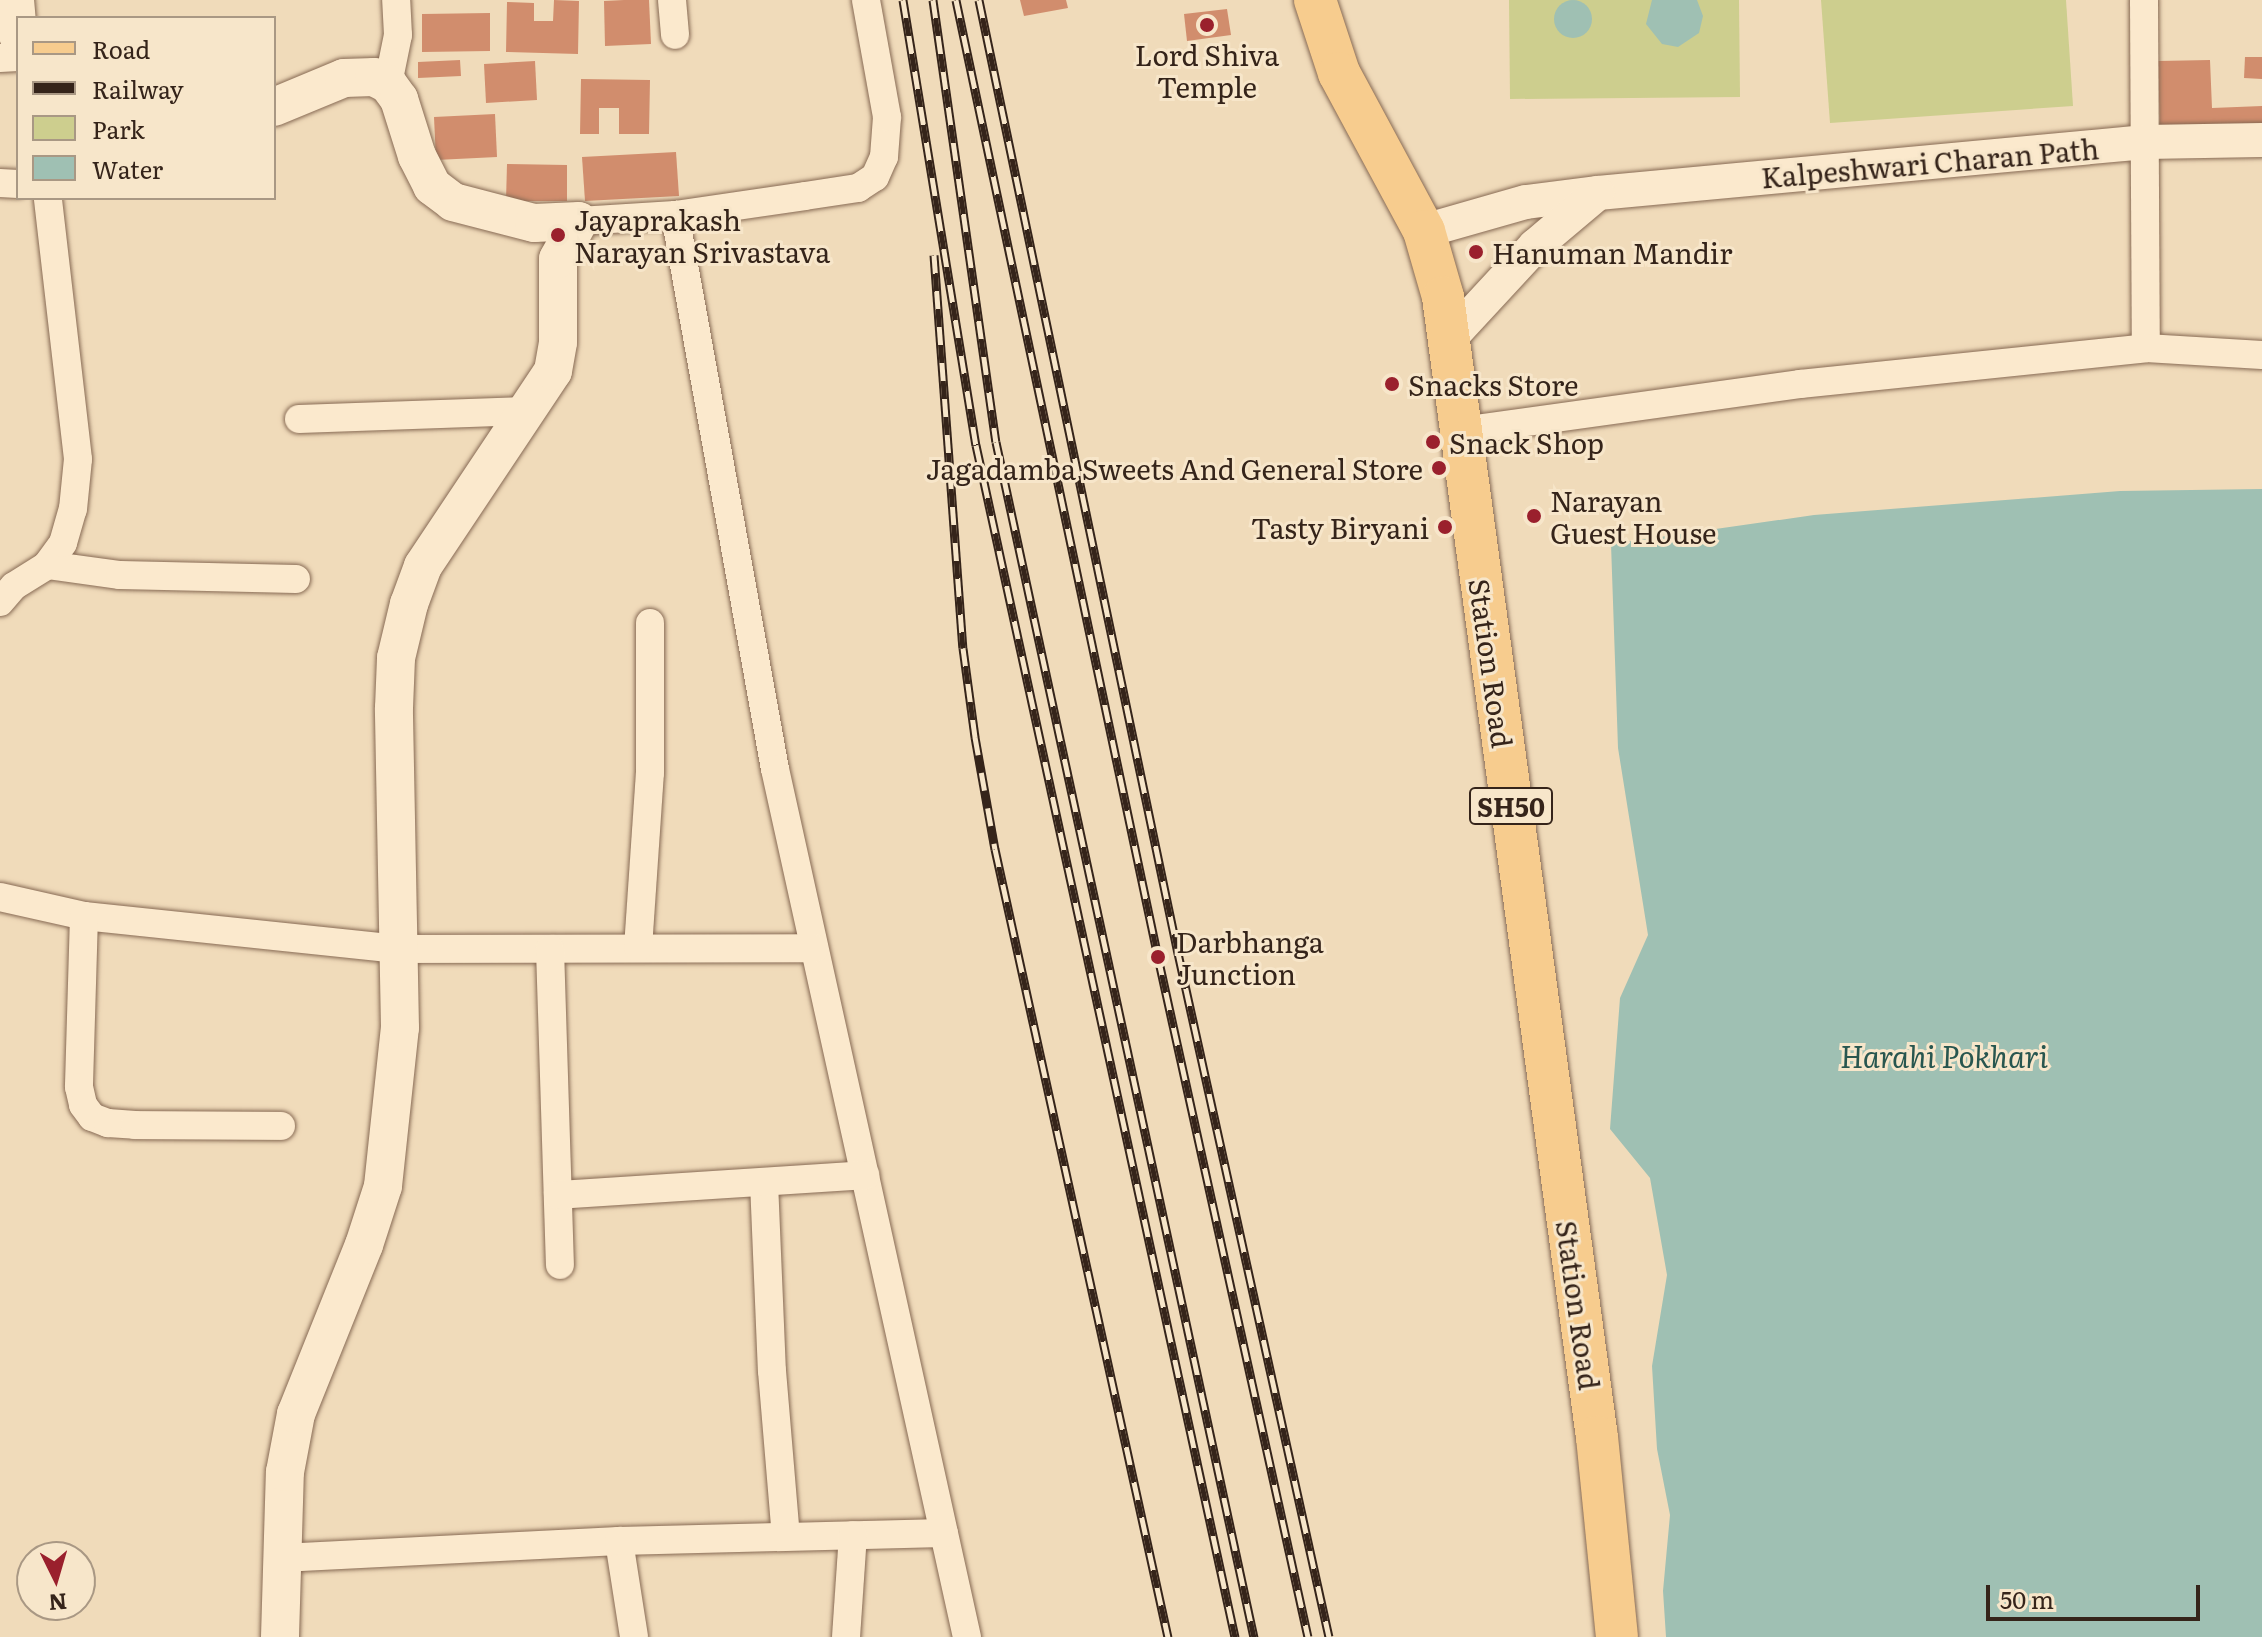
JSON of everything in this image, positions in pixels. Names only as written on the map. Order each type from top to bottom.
[{"type":"main road","name":"Station Road","points":[[1315,0],[1339,73],[1424,231],[1443,297],[1597,1437],[1617,1637]]},
{"type":"main road","points":[[276,106],[344,78],[361,75],[388,84],[399,99],[417,156],[432,186],[453,202],[534,223],[579,221]]},
{"type":"main road","points":[[280,1637],[285,1472],[296,1414],[364,1245],[383,1186],[400,1028],[394,708],[396,658],[423,566],[553,371],[558,342],[558,259],[579,221]]},
{"type":"main road","points":[[534,223],[558,259]]},
{"type":"street","points":[[388,84],[396,55],[396,0]]},
{"type":"street","points":[[672,0],[675,35]]},
{"type":"street","points":[[579,221],[675,215],[858,188],[875,177],[884,157],[887,117],[866,0]]},
{"type":"street","points":[[2144,0],[2146,348]]},
{"type":"street","name":"Kalpeshwari Charan Path","points":[[1424,231],[1526,202],[1598,193],[2146,142],[2262,140]]},
{"type":"street","points":[[1449,339],[1535,246],[1598,193]]},
{"type":"street","points":[[5,591],[47,565],[66,531],[73,509],[78,459],[48,200]]},
{"type":"street","points":[[675,215],[775,769],[967,1637]]},
{"type":"street","points":[[1462,431],[1800,384],[2146,348],[2262,355]]},
{"type":"street","points":[[299,419],[526,411]]},
{"type":"street","points":[[47,565],[120,575],[296,579]]},
{"type":"street","points":[[638,948],[650,773],[650,623]]},
{"type":"street","points":[[0,897],[84,916],[398,949],[814,948]]},
{"type":"street","points":[[84,916],[79,1087],[83,1105],[92,1117],[122,1124],[281,1126]]},
{"type":"street","points":[[550,949],[560,1265]]},
{"type":"street","points":[[558,1195],[865,1175]]},
{"type":"street","points":[[764,1182],[772,1371],[786,1536]]},
{"type":"street","points":[[281,1558],[619,1541],[944,1533]]},
{"type":"street","points":[[846,1637],[853,1535]]},
{"type":"street","points":[[619,1541],[634,1637]]},
{"type":"green space","points":[[1509,0],[1739,0],[1740,97],[1510,99]]},
{"type":"green space","points":[[1821,0],[2066,0],[2073,106],[1830,123]]},
{"type":"water","points":[[1573,0],[1586,6],[1592,19],[1586,32],[1573,38],[1560,32],[1554,19],[1560,6]]},
{"type":"water","points":[[1652,0],[1697,0],[1703,16],[1699,33],[1678,47],[1662,44],[1646,24]]},
{"type":"water","name":"Harahi Pokhari","points":[[2262,489],[2262,1637],[1666,1637],[1663,1591],[1670,1515],[1657,1449],[1652,1366],[1667,1275],[1650,1178],[1610,1129],[1620,998],[1648,935],[1618,748],[1611,544],[1814,515],[2120,491]]},
{"type":"building","points":[[554,0],[579,1],[578,54],[506,52],[507,2],[534,3],[534,21],[553,21]]},
{"type":"building","points":[[649,0],[651,44],[605,46],[604,1]]},
{"type":"building","points":[[1020,0],[1066,0],[1068,8],[1024,16]]},
{"type":"building","name":"Lord Shiva Temple","points":[[1227,9],[1231,35],[1187,41],[1184,14]]},
{"type":"building","points":[[490,13],[490,51],[422,52],[422,14]]},
{"type":"building","points":[[2245,57],[2262,57],[2262,79],[2244,78]]},
{"type":"building","points":[[460,60],[461,76],[418,78],[418,62]]},
{"type":"building","points":[[2210,60],[2212,108],[2262,106],[2262,126],[2160,130],[2158,61]]},
{"type":"building","points":[[535,61],[537,100],[486,103],[484,64]]},
{"type":"building","points":[[581,79],[650,80],[649,134],[619,134],[619,108],[599,108],[599,134],[580,134]]},
{"type":"building","points":[[495,114],[497,157],[436,160],[434,117]]},
{"type":"building","points":[[676,152],[679,196],[585,201],[582,157]]},
{"type":"building","points":[[507,164],[567,165],[567,201],[506,201]]},
{"type":"railway","points":[[903,0],[976,445],[1235,1637]]},
{"type":"railway","points":[[933,0],[996,442],[1254,1637]]},
{"type":"railway","points":[[956,0],[1158,957],[1308,1637]]},
{"type":"railway","points":[[979,0],[1178,953],[1329,1637]]},
{"type":"railway","points":[[934,255],[963,648],[975,737],[995,849],[1168,1637]]},
{"type":"place","name":"Lord Shiva Temple","points":[[1207,25]]},
{"type":"place","name":"Jayaprakash Narayan Srivastava","points":[[558,235]]},
{"type":"place","name":"Hanuman Mandir","points":[[1476,252]]},
{"type":"place","name":"Snacks Store","points":[[1392,384]]},
{"type":"place","name":"Snack Shop","points":[[1433,442]]},
{"type":"place","name":"Jagadamba Sweets And General Store","points":[[1439,468]]},
{"type":"place","name":"Narayan Guest House","points":[[1534,516]]},
{"type":"place","name":"Tasty Biryani","points":[[1445,527]]},
{"type":"place","name":"Darbhanga Junction","points":[[1158,957]]}]
